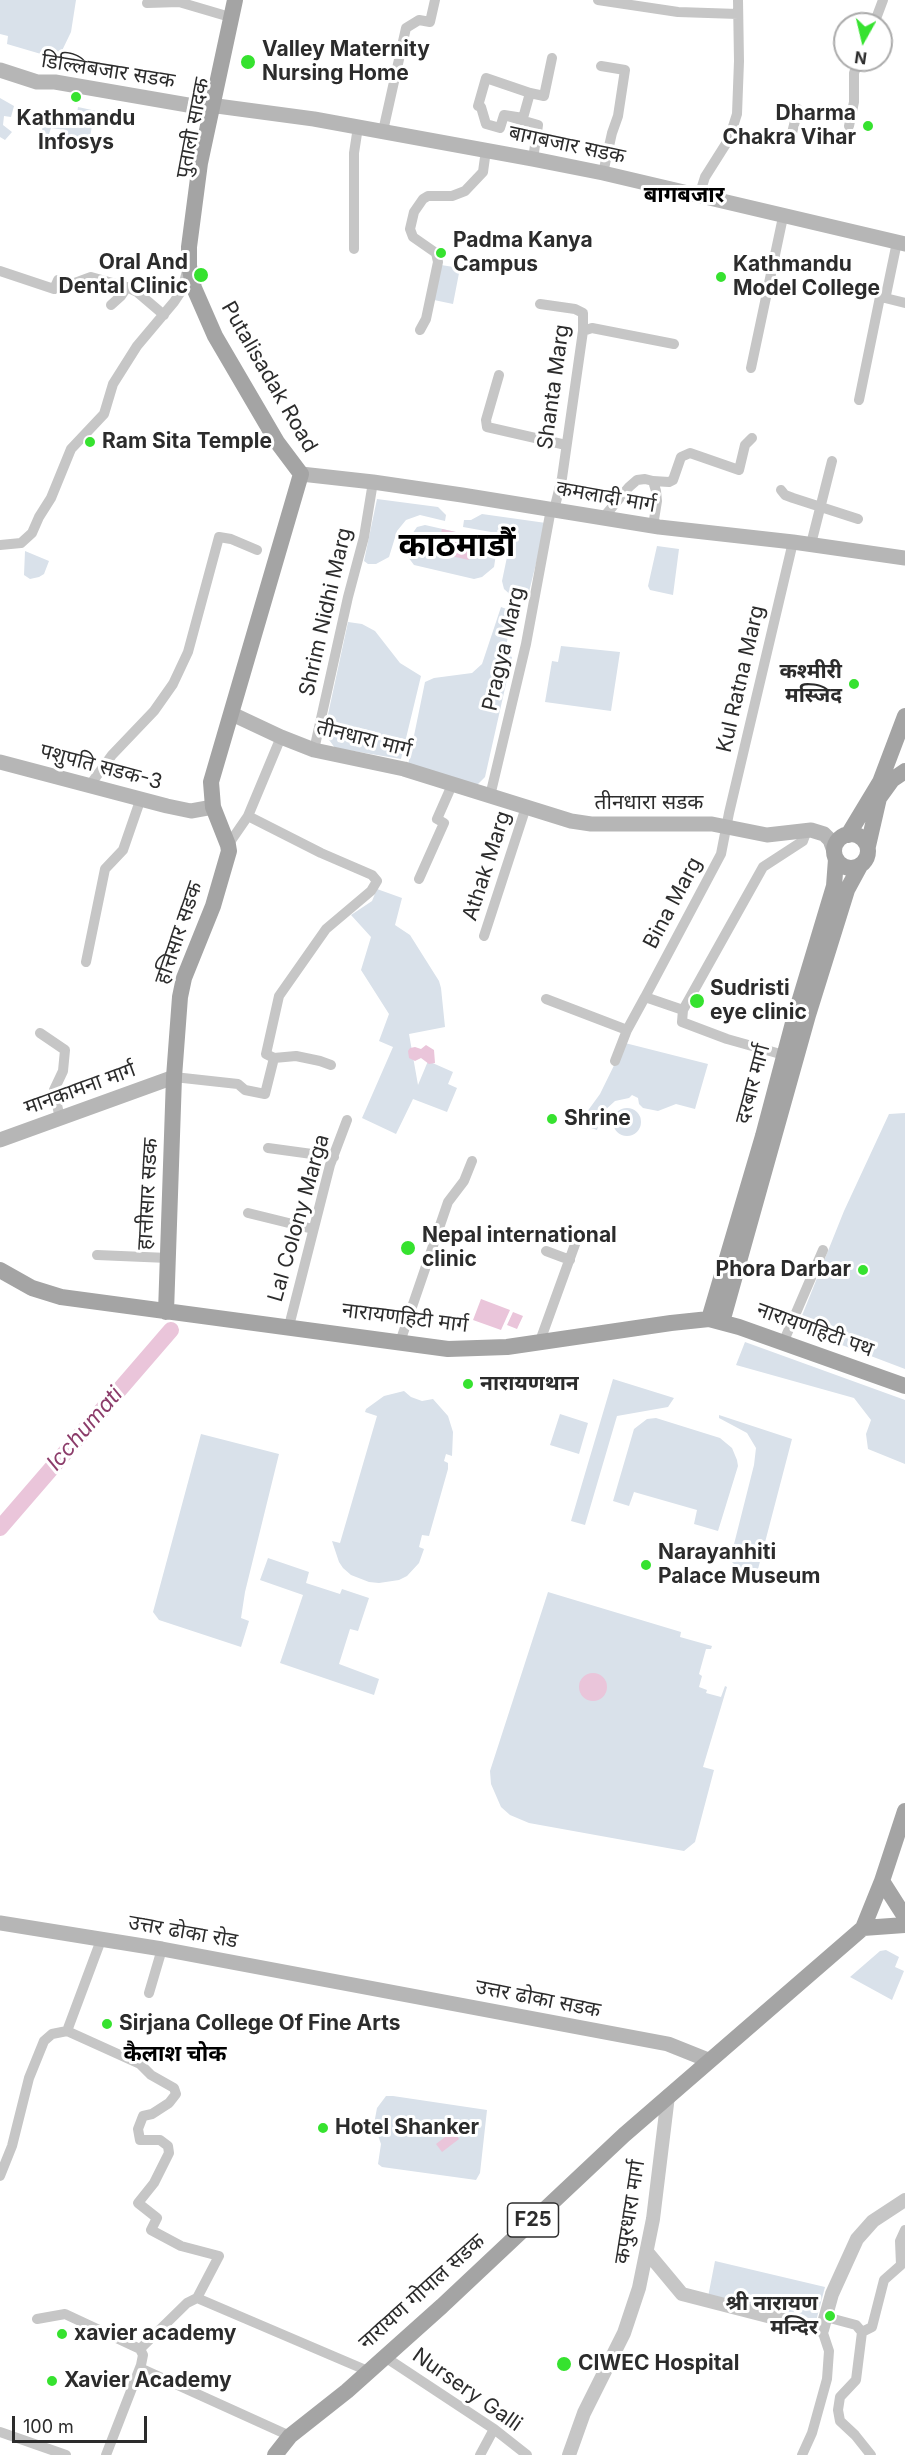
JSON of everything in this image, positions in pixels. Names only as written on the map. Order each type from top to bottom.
[{"type":"main road","points":[[228,845],[213,807],[211,782],[301,474],[222,339],[191,266],[189,247],[200,163],[214,108],[235,0]]},
{"type":"main road","name":"पुताली सादक","points":[[214,108],[247,0]]},
{"type":"main road","name":"डिल्लिबजार सडक","points":[[0,70],[36,82],[55,82],[214,108]]},
{"type":"main road","name":"बागबजार सडक","points":[[214,108],[358,127],[533,159],[603,173],[901,243]]},
{"type":"main road","name":"कमलादी मार्ग","points":[[301,474],[373,482],[653,526],[811,544],[905,558]]},
{"type":"main road","name":"तीनधारा मार्ग","points":[[232,714],[314,750],[404,769],[490,796]]},
{"type":"main road","points":[[835,855],[840,839],[848,835],[880,782],[905,716]]},
{"type":"main road","name":"पशुपति सडक-3","points":[[0,762],[191,811],[213,807]]},
{"type":"main road","points":[[809,830],[824,834],[830,840],[835,855],[849,868],[860,866],[866,860],[879,798],[892,780],[905,771]]},
{"type":"main road","name":"तीनधारा सडक","points":[[490,796],[571,821],[591,824],[728,825],[767,835],[809,830]]},
{"type":"main road","points":[[848,835],[862,838],[868,846]]},
{"type":"main road","name":"हत्तिसार सडक","points":[[174,1077],[177,1017],[182,984],[216,896],[227,859],[228,845]]},
{"type":"main road","name":"दरबार मार्ग","points":[[716,1321],[784,1055],[834,886],[835,855]]},
{"type":"main road","name":"दरबार मार्ग","points":[[723,1294],[847,890],[860,866]]},
{"type":"main road","name":"मानकामना मार्ग","points":[[0,1140],[174,1077]]},
{"type":"main road","name":"हात्तीसार सडक","points":[[166,1312],[174,1077]]},
{"type":"main road","name":"नारायणहिटी मार्ग","points":[[0,1270],[32,1288],[61,1297],[447,1349],[485,1349],[676,1322],[716,1321]]},
{"type":"main road","points":[[676,1322],[723,1294],[741,1323],[758,1334]]},
{"type":"main road","name":"नारायणहिटी पथ","points":[[716,1321],[905,1386]]},
{"type":"main road","points":[[905,1811],[882,1881],[905,1917]]},
{"type":"main road","name":"F25","points":[[668,2096],[863,1928],[882,1881]]},
{"type":"main road","name":"उत्तर ढोका रोड","points":[[0,1923],[162,1949],[358,1987]]},
{"type":"main road","points":[[863,1928],[905,1925]]},
{"type":"main road","name":"उत्तर ढोका सडक","points":[[358,1987],[668,2044],[708,2060]]},
{"type":"main road","name":"नारायण गोपाल सडक","points":[[275,2455],[290,2436],[347,2391],[668,2096]]},
{"type":"street","points":[[383,131],[406,28],[419,20],[430,22],[435,0]]},
{"type":"street","points":[[598,0],[678,12],[738,14]]},
{"type":"street","points":[[699,196],[705,177],[729,139],[737,114],[740,61],[738,0]]},
{"type":"street","points":[[147,3],[178,1],[230,17]]},
{"type":"street","points":[[504,115],[500,128],[486,124],[481,107],[478,106],[486,78],[544,96],[552,58]]},
{"type":"street","points":[[602,66],[624,70],[616,134],[603,173]]},
{"type":"street","points":[[849,126],[854,102],[854,72]]},
{"type":"street","points":[[504,115],[523,118],[530,93]]},
{"type":"street","points":[[791,137],[798,109]]},
{"type":"street","points":[[504,115],[538,125],[533,159]]},
{"type":"street","points":[[354,249],[354,153],[358,127]]},
{"type":"street","points":[[420,330],[426,319],[438,262],[436,253],[413,237],[411,229],[414,212],[423,199],[429,196],[452,195],[465,191],[483,172],[486,150]]},
{"type":"street","points":[[751,368],[783,217]]},
{"type":"street","points":[[880,297],[886,296],[901,243]]},
{"type":"street","points":[[0,545],[21,543],[32,533],[51,498],[71,449],[104,414],[113,384],[137,345],[164,315],[182,290],[191,266]]},
{"type":"street","points":[[0,271],[54,289],[58,280],[72,284],[91,278],[127,287],[137,292],[164,315]]},
{"type":"street","points":[[111,305],[127,287]]},
{"type":"street","points":[[880,297],[905,303]]},
{"type":"street","points":[[859,400],[880,297]]},
{"type":"street","name":"Shanta Marg","points":[[540,304],[575,309],[583,313],[583,331],[566,445],[553,509]]},
{"type":"street","points":[[583,331],[592,328],[674,344]]},
{"type":"street","points":[[499,375],[486,420],[487,428],[566,445]]},
{"type":"street","points":[[603,518],[637,480],[669,482],[673,480],[681,457],[690,453],[739,470],[743,451],[752,438]]},
{"type":"street","points":[[811,544],[832,461]]},
{"type":"street","name":"Shrim Nidhi Marg","points":[[314,750],[348,597],[364,537],[373,482]]},
{"type":"street","points":[[653,482],[657,501],[653,526]]},
{"type":"street","points":[[781,490],[785,495],[858,519]]},
{"type":"street","name":"Pragya Marg","points":[[490,796],[529,632],[553,509]]},
{"type":"street","points":[[90,785],[112,755],[154,711],[173,684],[188,652],[219,537],[231,539],[257,550]]},
{"type":"street","name":"Kul Ratna Marg","points":[[728,825],[793,542]]},
{"type":"street","points":[[228,845],[248,816],[280,737]]},
{"type":"street","points":[[419,879],[444,823],[437,819],[452,784]]},
{"type":"street","points":[[86,962],[105,869],[123,850],[141,798]]},
{"type":"street","name":"Athak Marg","points":[[484,936],[526,807]]},
{"type":"street","points":[[248,816],[321,853],[372,875],[376,880],[371,891],[326,929],[279,996],[266,1054],[274,1058],[296,1056],[331,1065]]},
{"type":"street","name":"Bina Marg","points":[[615,1061],[627,1030],[721,854],[728,825]]},
{"type":"street","points":[[784,1055],[727,1039],[682,1022],[683,1010],[763,867],[803,841],[809,830]]},
{"type":"street","points":[[645,997],[683,1010]]},
{"type":"street","points":[[546,999],[627,1030]]},
{"type":"street","points":[[40,1033],[65,1050],[63,1068],[54,1090],[60,1119]]},
{"type":"street","points":[[174,1077],[238,1084],[245,1090],[265,1094],[274,1058]]},
{"type":"street","name":"Lal Colony Marga","points":[[289,1326],[313,1228],[347,1120]]},
{"type":"street","points":[[268,1148],[334,1157]]},
{"type":"street","points":[[400,1342],[448,1202],[464,1181],[472,1161]]},
{"type":"street","points":[[248,1213],[313,1228]]},
{"type":"street","points":[[540,1341],[578,1236]]},
{"type":"street","points":[[783,1343],[823,1250]]},
{"type":"street","points":[[546,1251],[570,1260]]},
{"type":"street","points":[[97,1256],[168,1258]]},
{"type":"street","points":[[67,2031],[101,1940]]},
{"type":"street","points":[[149,1993],[162,1949]]},
{"type":"street","points":[[0,2176],[12,2146],[29,2078],[44,2041],[52,2034],[67,2031],[140,2064],[151,2075],[174,2088],[176,2094],[169,2103],[152,2114],[144,2116],[138,2129],[140,2140],[160,2140],[168,2146],[169,2153],[153,2183],[138,2203],[157,2218],[151,2230],[181,2246],[219,2256],[196,2298],[187,2303],[140,2349]]},
{"type":"street","name":"कपुरधारा मार्ग","points":[[568,2455],[584,2413],[624,2333],[639,2288],[647,2252],[668,2096]]},
{"type":"street","points":[[802,2455],[812,2433],[827,2379],[829,2351],[824,2324],[838,2280],[857,2239],[873,2221],[905,2200]]},
{"type":"street","points":[[862,2332],[872,2327],[884,2280],[902,2265],[900,2241],[905,2230]]},
{"type":"street","points":[[647,2252],[682,2294],[824,2324],[856,2325],[862,2332],[856,2380],[840,2397],[838,2410],[840,2421],[872,2455]]},
{"type":"street","points":[[196,2298],[368,2371]]},
{"type":"street","points":[[37,2319],[66,2314],[140,2349],[143,2355],[140,2368],[106,2455]]},
{"type":"street","name":"Nursery Galli","points":[[385,2356],[494,2429],[526,2455]]},
{"type":"street","points":[[140,2368],[290,2436]]},
{"type":"street","points":[[480,2455],[494,2429]]},
{"type":"street","points":[[0,2432],[66,2455]]},
{"type":"shaded area","points":[[0,0],[76,0],[71,32],[58,59],[7,44],[8,36],[0,34]]},
{"type":"shaded area","points":[[0,98],[14,106],[11,117],[4,116],[3,125],[12,132],[5,140],[0,137]]},
{"type":"shaded area","points":[[78,107],[101,112],[108,110],[109,114],[85,114],[83,125],[92,126],[86,147],[77,147],[66,140],[66,130],[51,128],[49,134],[42,133],[43,121],[75,127]]},
{"type":"shaded area","points":[[441,265],[460,268],[453,304],[434,300]]},
{"type":"shaded area","points":[[377,499],[438,507],[446,515],[445,521],[420,515],[406,520],[397,531],[389,557],[376,564],[368,564],[364,561]]},
{"type":"shaded area","points":[[482,514],[546,523],[527,600],[514,598],[504,589],[502,581],[507,557],[502,540],[491,532],[463,527],[464,520],[471,520]]},
{"type":"shaded area","points":[[425,525],[487,539],[497,548],[494,567],[482,577],[474,579],[414,565],[408,557],[412,534],[417,527]]},
{"type":"shaded area","points":[[442,529],[474,536],[469,560],[437,553]]},
{"type":"shaded area","points":[[657,546],[679,549],[673,595],[650,590],[648,586]]},
{"type":"shaded area","points":[[25,551],[49,561],[44,574],[30,579],[24,575]]},
{"type":"shaded area","points":[[501,607],[512,611],[505,654],[512,657],[485,777],[476,786],[408,765],[425,682],[434,678],[472,673],[482,664]]},
{"type":"shaded area","points":[[348,622],[362,624],[375,631],[400,663],[421,676],[401,759],[335,748],[324,733]]},
{"type":"shaded area","points":[[561,646],[620,652],[611,711],[545,702],[552,661],[558,662]]},
{"type":"shaded area","points":[[377,889],[402,898],[395,925],[410,935],[439,981],[441,988],[445,1027],[409,1034],[418,1085],[428,1061],[453,1072],[448,1084],[457,1088],[447,1112],[413,1099],[396,1134],[362,1118],[393,1047],[379,1041],[389,1014],[361,970],[371,937],[351,915],[372,901]]},
{"type":"shaded area","points":[[625,1043],[708,1064],[695,1109],[676,1104],[658,1111],[643,1108],[638,1098],[632,1095],[629,1098],[615,1101],[603,1112],[597,1130],[582,1125],[584,1116],[600,1094]]},
{"type":"shaded area","points":[[426,1045],[434,1050],[435,1063],[429,1064],[421,1058],[415,1061],[409,1058],[410,1048],[421,1049]]},
{"type":"shaded area","points":[[627,1108],[637,1112],[641,1122],[637,1132],[627,1136],[617,1132],[613,1122],[617,1112]]},
{"type":"shaded area","name":"Phora Darbar","points":[[905,1113],[905,1369],[797,1328],[844,1211],[889,1114]]},
{"type":"shaded area","points":[[481,1299],[510,1310],[501,1330],[473,1320]]},
{"type":"shaded area","points":[[513,1312],[523,1316],[517,1329],[507,1325]]},
{"type":"shaded area","points":[[745,1342],[905,1400],[905,1464],[868,1449],[866,1434],[871,1420],[854,1398],[736,1365]]},
{"type":"shaded area","points":[[613,1379],[674,1398],[668,1407],[617,1416],[585,1525],[571,1521]]},
{"type":"shaded area","points":[[404,1391],[411,1397],[422,1401],[433,1399],[448,1416],[453,1432],[452,1456],[446,1454],[444,1461],[448,1463],[448,1469],[429,1536],[422,1535],[419,1547],[424,1549],[419,1563],[407,1576],[399,1580],[369,1582],[351,1575],[343,1568],[332,1541],[340,1543],[377,1416],[365,1412],[366,1409],[384,1396]]},
{"type":"shaded area","points":[[560,1414],[588,1423],[579,1454],[550,1445]]},
{"type":"shaded area","points":[[719,1415],[792,1439],[757,1573],[739,1569],[730,1560],[754,1465],[756,1448],[747,1433],[719,1418]]},
{"type":"shaded area","points":[[656,1418],[720,1438],[732,1448],[738,1466],[718,1531],[694,1524],[697,1510],[634,1492],[629,1506],[613,1501],[634,1429],[647,1419]]},
{"type":"shaded area","points":[[201,1434],[279,1454],[245,1592],[241,1618],[249,1621],[241,1647],[159,1620],[153,1612]]},
{"type":"shaded area","points":[[268,1558],[309,1572],[306,1583],[340,1594],[342,1589],[369,1598],[358,1631],[350,1629],[339,1664],[379,1679],[374,1695],[280,1663],[303,1595],[260,1580]]},
{"type":"shaded area","points":[[548,1592],[681,1632],[680,1637],[712,1646],[711,1649],[706,1649],[699,1674],[702,1676],[699,1687],[707,1690],[706,1693],[721,1697],[725,1686],[727,1687],[703,1767],[714,1770],[695,1842],[684,1851],[529,1823],[510,1815],[501,1807],[491,1784],[490,1771]]},
{"type":"shaded area","points":[[593,1673],[603,1677],[607,1687],[603,1697],[593,1701],[583,1697],[579,1687],[583,1677]]},
{"type":"shaded area","points":[[886,1950],[899,1957],[895,1967],[904,1971],[892,2000],[850,1977],[880,1951]]},
{"type":"shaded area","points":[[386,2096],[487,2110],[480,2173],[476,2180],[382,2167],[378,2164],[381,2144],[374,2124],[377,2108]]},
{"type":"shaded area","points":[[453,2131],[459,2139],[442,2152],[436,2144]]},
{"type":"shaded area","points":[[715,2261],[825,2287],[815,2325],[708,2297]]},
{"type":"waterway","name":"Icchumati","points":[[0,1528],[171,1330]]},
{"type":"place","name":"Valley Maternity Nursing Home","points":[[248,62]]},
{"type":"place","name":"Kathmandu Infosys","points":[[76,97]]},
{"type":"place","name":"Dharma Chakra Vihar","points":[[868,126]]},
{"type":"place","name":"Padma Kanya Campus","points":[[441,253]]},
{"type":"place","name":"Oral And Dental Clinic","points":[[201,275]]},
{"type":"place","name":"Kathmandu Model College","points":[[721,277]]},
{"type":"place","name":"Ram Sita Temple","points":[[90,442]]},
{"type":"place","name":"कश्मीरी मस्जिद","points":[[854,684]]},
{"type":"place","name":"Sudristi eye clinic","points":[[697,1001]]},
{"type":"place","name":"Shrine","points":[[552,1119]]},
{"type":"place","name":"Nepal international clinic","points":[[408,1248]]},
{"type":"place","name":"Phora Darbar","points":[[863,1270]]},
{"type":"place","name":"नारायणथान","points":[[468,1384]]},
{"type":"place","name":"Narayanhiti Palace Museum","points":[[646,1565]]},
{"type":"place","name":"Sirjana College Of Fine Arts","points":[[107,2024]]},
{"type":"place","name":"Hotel Shanker","points":[[323,2128]]},
{"type":"place","name":"श्री नारायण मन्दिर","points":[[830,2316]]},
{"type":"place","name":"xavier academy","points":[[62,2334]]},
{"type":"place","name":"CIWEC Hospital","points":[[564,2364]]},
{"type":"place","name":"Xavier Academy","points":[[52,2381]]},
{"type":"district","name":"बागबजार","points":[[684,195]]},
{"type":"district","name":"काठमाडौं","points":[[457,546]]},
{"type":"district","name":"कैलाश चोक","points":[[175,2054]]}]
